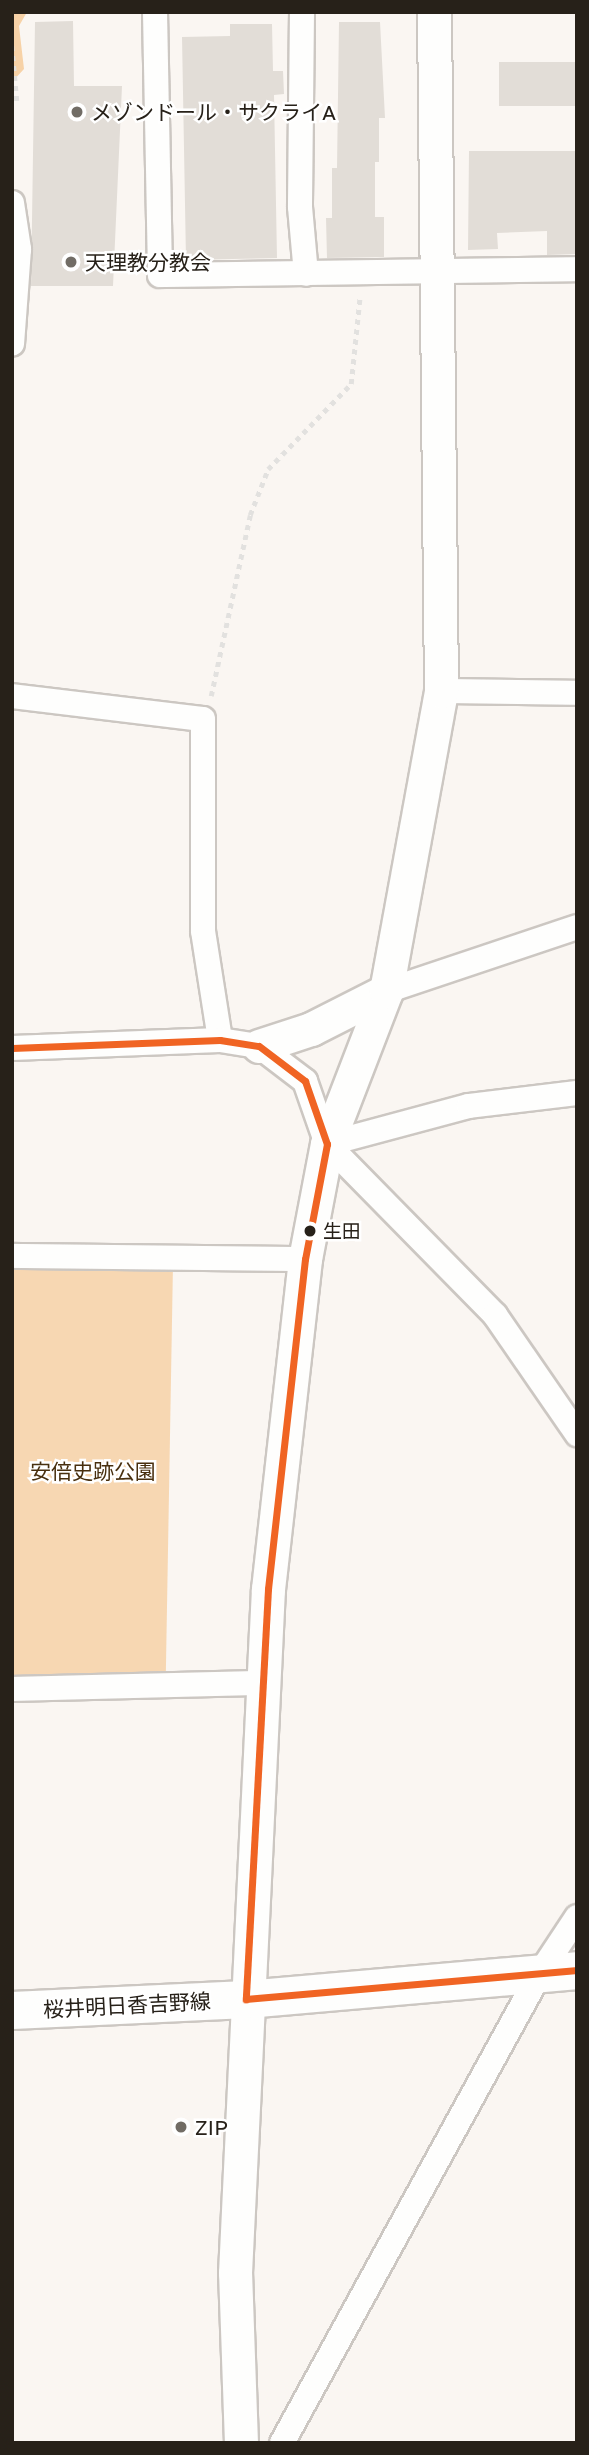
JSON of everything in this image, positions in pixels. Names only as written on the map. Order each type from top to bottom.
[{"type":"main road","name":"桜井明日香吉野線","points":[[12,2010],[246,1999],[577,1970]]},
{"type":"street","points":[[155,12],[160,275],[577,269]]},
{"type":"street","points":[[302,12],[300,208],[306,274]]},
{"type":"street","points":[[241,2443],[235,2273],[246,1999],[268,1589],[305,1259],[327,1144],[386,991],[441,691],[434,12]]},
{"type":"street","points":[[12,203],[19,249],[12,344]]},
{"type":"street","points":[[441,691],[577,693]]},
{"type":"street","points":[[12,696],[203,719],[203,932],[220,1040]]},
{"type":"street","points":[[12,1048],[220,1040],[259,1046],[311,1029],[386,991],[483,963],[577,927]]},
{"type":"street","points":[[259,1046],[305,1081],[327,1144],[495,1315],[577,1434]]},
{"type":"street","points":[[327,1144],[469,1106],[577,1093]]},
{"type":"street","points":[[12,1256],[305,1259]]},
{"type":"street","points":[[12,1689],[265,1684]]},
{"type":"street","points":[[282,2443],[540,1973],[577,1917]]},
{"type":"path","points":[[12,46],[17,101]]},
{"type":"path","points":[[203,719],[219,671],[250,515],[268,468],[351,384],[359,340],[360,274]]},
{"type":"green space","name":"安倍史跡公園","points":[[12,1262],[173,1265],[166,1682],[12,1679]]},
{"type":"shaded area","points":[[12,12],[27,12],[19,26],[24,69],[12,82]]},
{"type":"building","points":[[73,21],[74,86],[122,86],[113,286],[31,286],[35,22]]},
{"type":"building","points":[[339,22],[380,22],[385,118],[379,118],[379,162],[375,162],[375,217],[384,217],[384,257],[327,258],[326,218],[332,218],[332,168],[337,168]]},
{"type":"building","points":[[230,24],[272,24],[273,71],[283,71],[284,94],[274,95],[277,258],[186,260],[182,37],[230,36]]},
{"type":"building","points":[[499,62],[577,62],[577,106],[499,106]]},
{"type":"building","points":[[469,151],[577,151],[577,254],[547,255],[547,231],[497,233],[498,249],[468,250]]},
{"type":"transit line","points":[[12,1048],[220,1040],[259,1046],[305,1081],[327,1144],[305,1259],[268,1589],[246,1999]]},
{"type":"transit line","points":[[246,1999],[577,1970]]},
{"type":"place","name":"メゾンドール・サクライA","points":[[77,112]]},
{"type":"place","name":"天理教分教会","points":[[71,262]]},
{"type":"place","name":"生田","points":[[310,1231]]},
{"type":"place","name":"ZIP","points":[[181,2127]]}]
